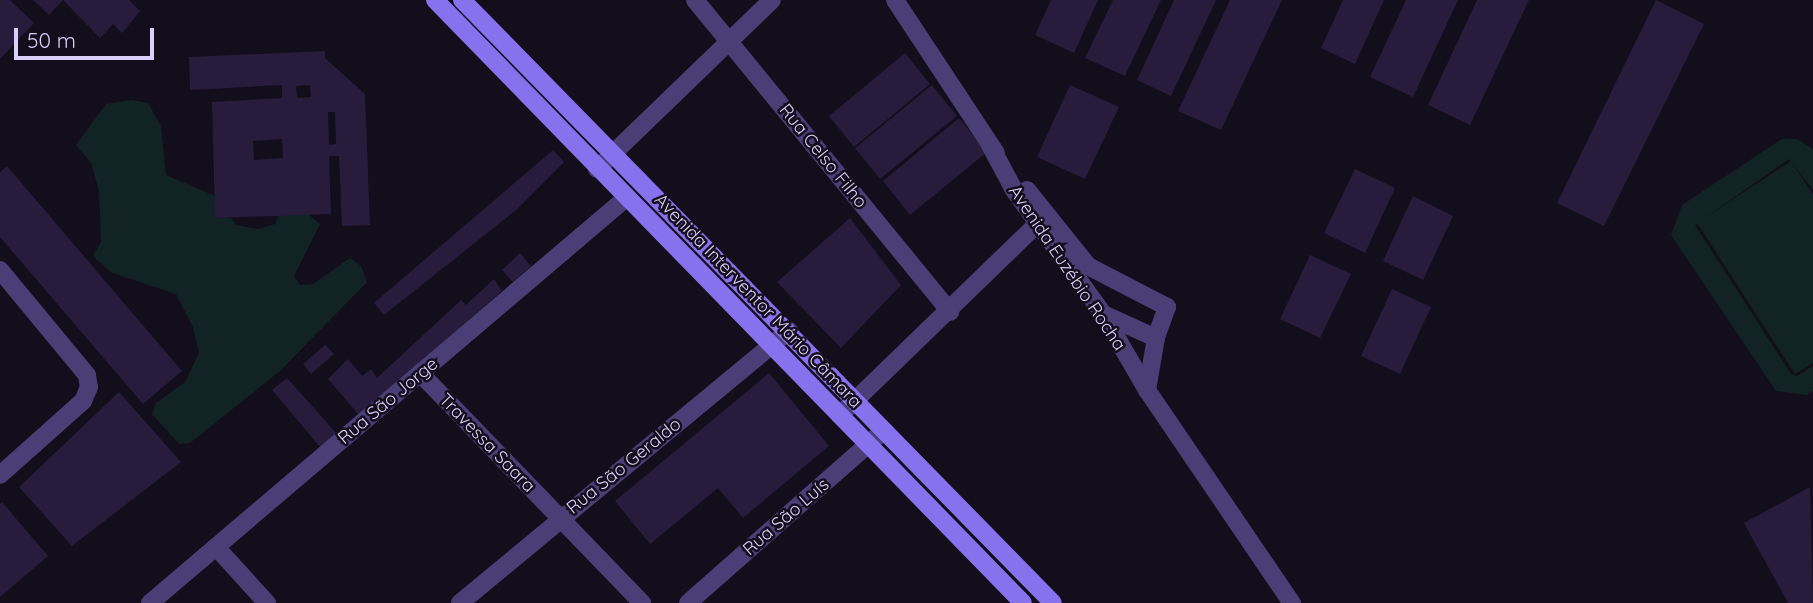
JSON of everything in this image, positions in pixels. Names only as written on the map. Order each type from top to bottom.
[{"type":"main road","name":"Avenida Interventor Mário Câmara","points":[[435,0],[1023,603]]},
{"type":"main road","name":"Avenida Interventor Mário Câmara","points":[[462,0],[789,331],[1046,600]]},
{"type":"street","name":"Rua Celso Filho","points":[[695,0],[950,312]]},
{"type":"street","points":[[597,169],[772,0]]},
{"type":"street","name":"Avenida Euzébio Rocha","points":[[895,0],[989,145],[1042,219],[1103,314],[1147,390],[1292,603]]},
{"type":"street","name":"Rua São Jorge","points":[[150,603],[626,198]]},
{"type":"street","points":[[840,415],[950,312],[1042,219]]},
{"type":"street","name":"Avenida Euzébio Rocha","points":[[1042,219],[1088,266],[1167,307],[1156,338],[1147,390]]},
{"type":"street","points":[[0,270],[87,375],[89,387],[83,401],[0,475]]},
{"type":"street","points":[[1103,314],[1156,338]]},
{"type":"street","name":"Rua São Geraldo","points":[[460,603],[789,331]]},
{"type":"street","name":"Travessa Saara","points":[[420,373],[642,603]]},
{"type":"street","name":"Rua São Luís","points":[[688,603],[884,430]]},
{"type":"street","points":[[216,547],[267,603]]},
{"type":"shaded area","points":[[132,100],[148,103],[161,126],[166,175],[215,196],[216,218],[231,218],[236,225],[258,229],[275,224],[282,207],[303,210],[320,224],[294,276],[300,285],[313,284],[350,258],[361,266],[367,282],[280,371],[190,443],[179,444],[152,414],[156,403],[185,382],[199,353],[193,327],[176,294],[110,272],[93,256],[101,242],[99,191],[91,163],[76,145],[106,104]]},
{"type":"shaded area","points":[[1782,139],[1797,139],[1813,149],[1813,190],[1789,159],[1695,225],[1791,374],[1797,376],[1813,366],[1813,391],[1807,395],[1776,391],[1671,235],[1682,205]]},
{"type":"shaded area","points":[[1791,161],[1813,195],[1813,363],[1795,374],[1697,223]]},
{"type":"building","points":[[0,0],[10,0],[34,23],[0,59]]},
{"type":"building","points":[[33,0],[63,0],[49,15]]},
{"type":"building","points":[[63,0],[129,0],[140,11],[122,33],[113,24],[100,38]]},
{"type":"building","points":[[1051,0],[1098,0],[1074,53],[1035,35]]},
{"type":"building","points":[[1113,0],[1161,0],[1125,76],[1085,58]]},
{"type":"building","points":[[1174,0],[1216,0],[1171,96],[1137,80]]},
{"type":"building","points":[[1230,0],[1282,0],[1221,130],[1178,111]]},
{"type":"building","points":[[1343,0],[1384,0],[1355,64],[1321,48]]},
{"type":"building","points":[[1406,0],[1458,0],[1413,97],[1370,77]]},
{"type":"building","points":[[1477,0],[1529,0],[1470,125],[1428,105]]},
{"type":"building","points":[[1656,0],[1704,24],[1604,226],[1557,203]]},
{"type":"building","points":[[325,51],[325,58],[365,94],[370,225],[342,226],[339,156],[329,156],[331,214],[215,218],[212,102],[282,98],[282,85],[190,90],[189,57]],"holes":[[[310,85],[311,97],[297,98],[296,86]],[[328,112],[335,112],[336,144],[329,145]],[[282,139],[283,158],[254,160],[253,141]]]},
{"type":"building","points":[[905,53],[930,84],[854,147],[829,116]]},
{"type":"building","points":[[932,85],[957,116],[880,179],[855,148]]},
{"type":"building","points":[[1070,85],[1119,107],[1085,179],[1037,157]]},
{"type":"building","points":[[959,118],[987,152],[910,215],[883,181]]},
{"type":"building","points":[[553,150],[564,162],[515,211],[384,315],[374,303]]},
{"type":"building","points":[[7,166],[182,371],[143,404],[0,237],[0,172]]},
{"type":"building","points":[[1355,169],[1395,188],[1365,253],[1324,233]]},
{"type":"building","points":[[1413,196],[1453,216],[1423,280],[1383,261]]},
{"type":"building","points":[[850,218],[901,285],[841,348],[777,282]]},
{"type":"building","points":[[520,253],[531,266],[513,282],[502,270]]},
{"type":"building","points":[[1310,255],[1351,274],[1320,338],[1280,319]]},
{"type":"building","points":[[494,279],[502,291],[359,415],[328,379],[348,359],[362,376],[371,369],[377,378],[461,300],[466,305]]},
{"type":"building","points":[[1392,289],[1431,307],[1400,374],[1361,356]]},
{"type":"building","points":[[325,345],[334,354],[311,374],[303,364]]},
{"type":"building","points":[[769,373],[829,446],[743,518],[718,488],[650,544],[615,501]]},
{"type":"building","points":[[287,378],[337,434],[321,448],[272,390]]},
{"type":"building","points":[[119,392],[181,462],[72,546],[19,487]]},
{"type":"building","points":[[1810,487],[1813,603],[1788,603],[1744,523]]},
{"type":"building","points":[[2,502],[48,556],[0,597],[0,504]]}]
